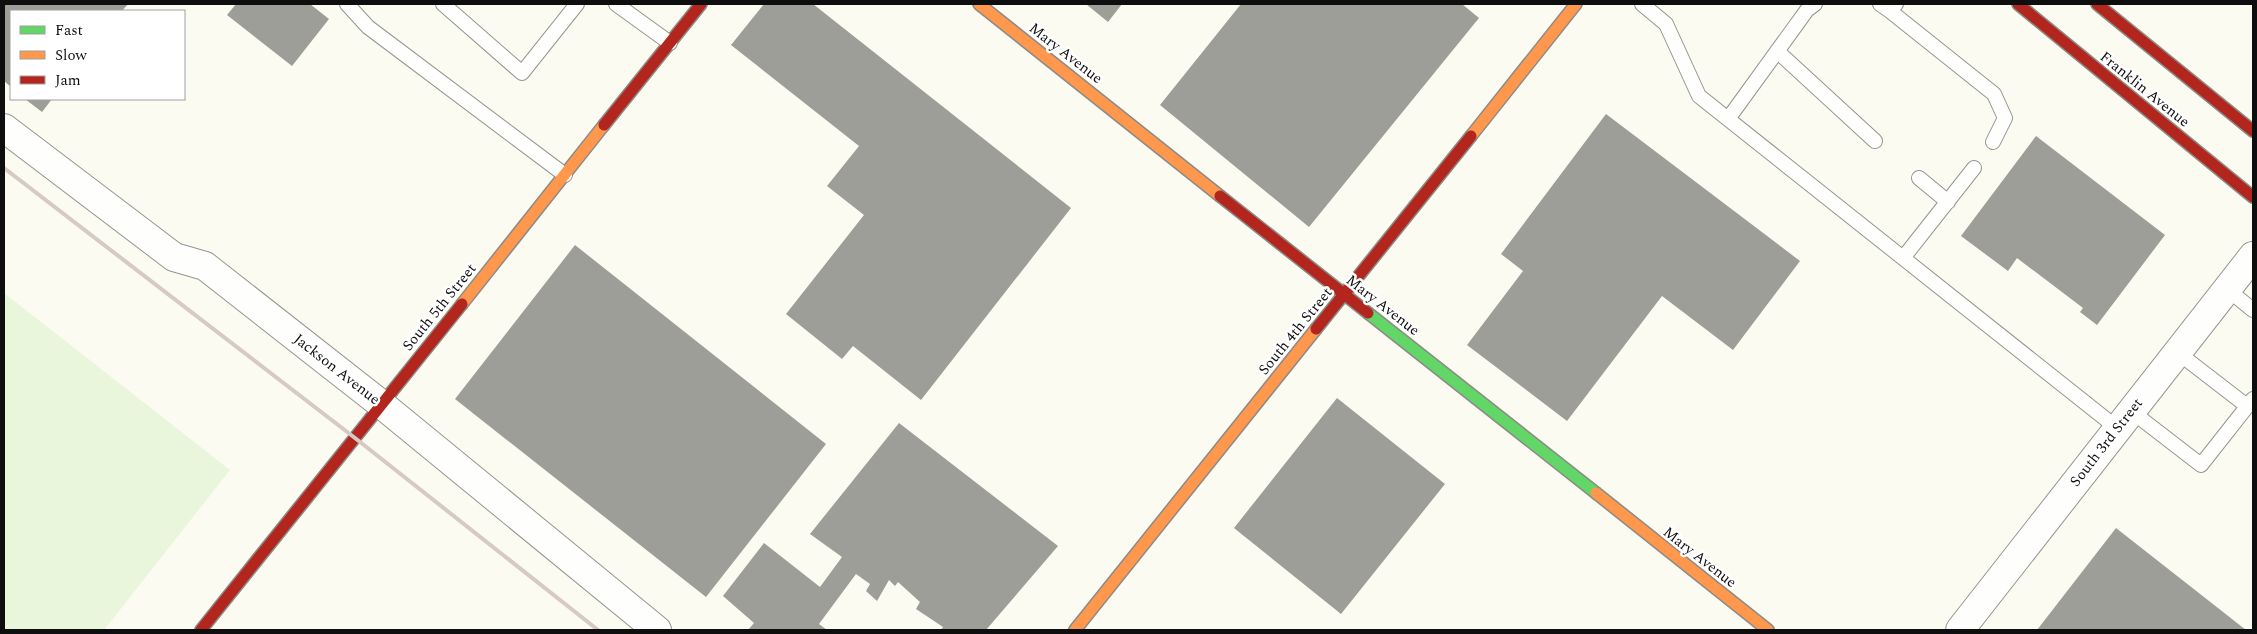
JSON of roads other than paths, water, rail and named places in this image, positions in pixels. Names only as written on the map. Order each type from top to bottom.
[{"type":"street","name":"South 5th Street","points":[[201,630],[702,4]]},
{"type":"street","name":"Mary Avenue","points":[[979,4],[1768,630]]},
{"type":"street","name":"South 4th Street","points":[[1075,630],[1576,4]]},
{"type":"street","points":[[2097,4],[2253,131]]},
{"type":"street","name":"Franklin Avenue","points":[[2026,6],[2253,197]]},
{"type":"street","name":"Jackson Avenue","points":[[4,128],[174,257],[205,266],[381,404],[657,630]]},
{"type":"street","name":"South 3rd Street","points":[[1960,630],[2253,256]]},
{"type":"lane","points":[[347,4],[368,27],[565,175]]},
{"type":"lane","points":[[443,4],[522,73],[577,4]]},
{"type":"lane","points":[[616,4],[670,43]]},
{"type":"lane","points":[[1642,4],[1666,24],[1699,96],[1903,258],[2124,419],[2201,465],[2250,403],[2177,352]]},
{"type":"lane","points":[[1728,119],[1814,4]]},
{"type":"lane","points":[[1889,6],[1994,94],[2005,118],[1993,142]]},
{"type":"lane","points":[[1777,51],[1875,141]]},
{"type":"lane","points":[[1903,258],[1974,168]]},
{"type":"lane","points":[[1919,178],[1948,202]]},
{"type":"lane","points":[[2227,289],[2253,310]]},
{"type":"railway","points":[[4,168],[355,438],[598,630]]}]
